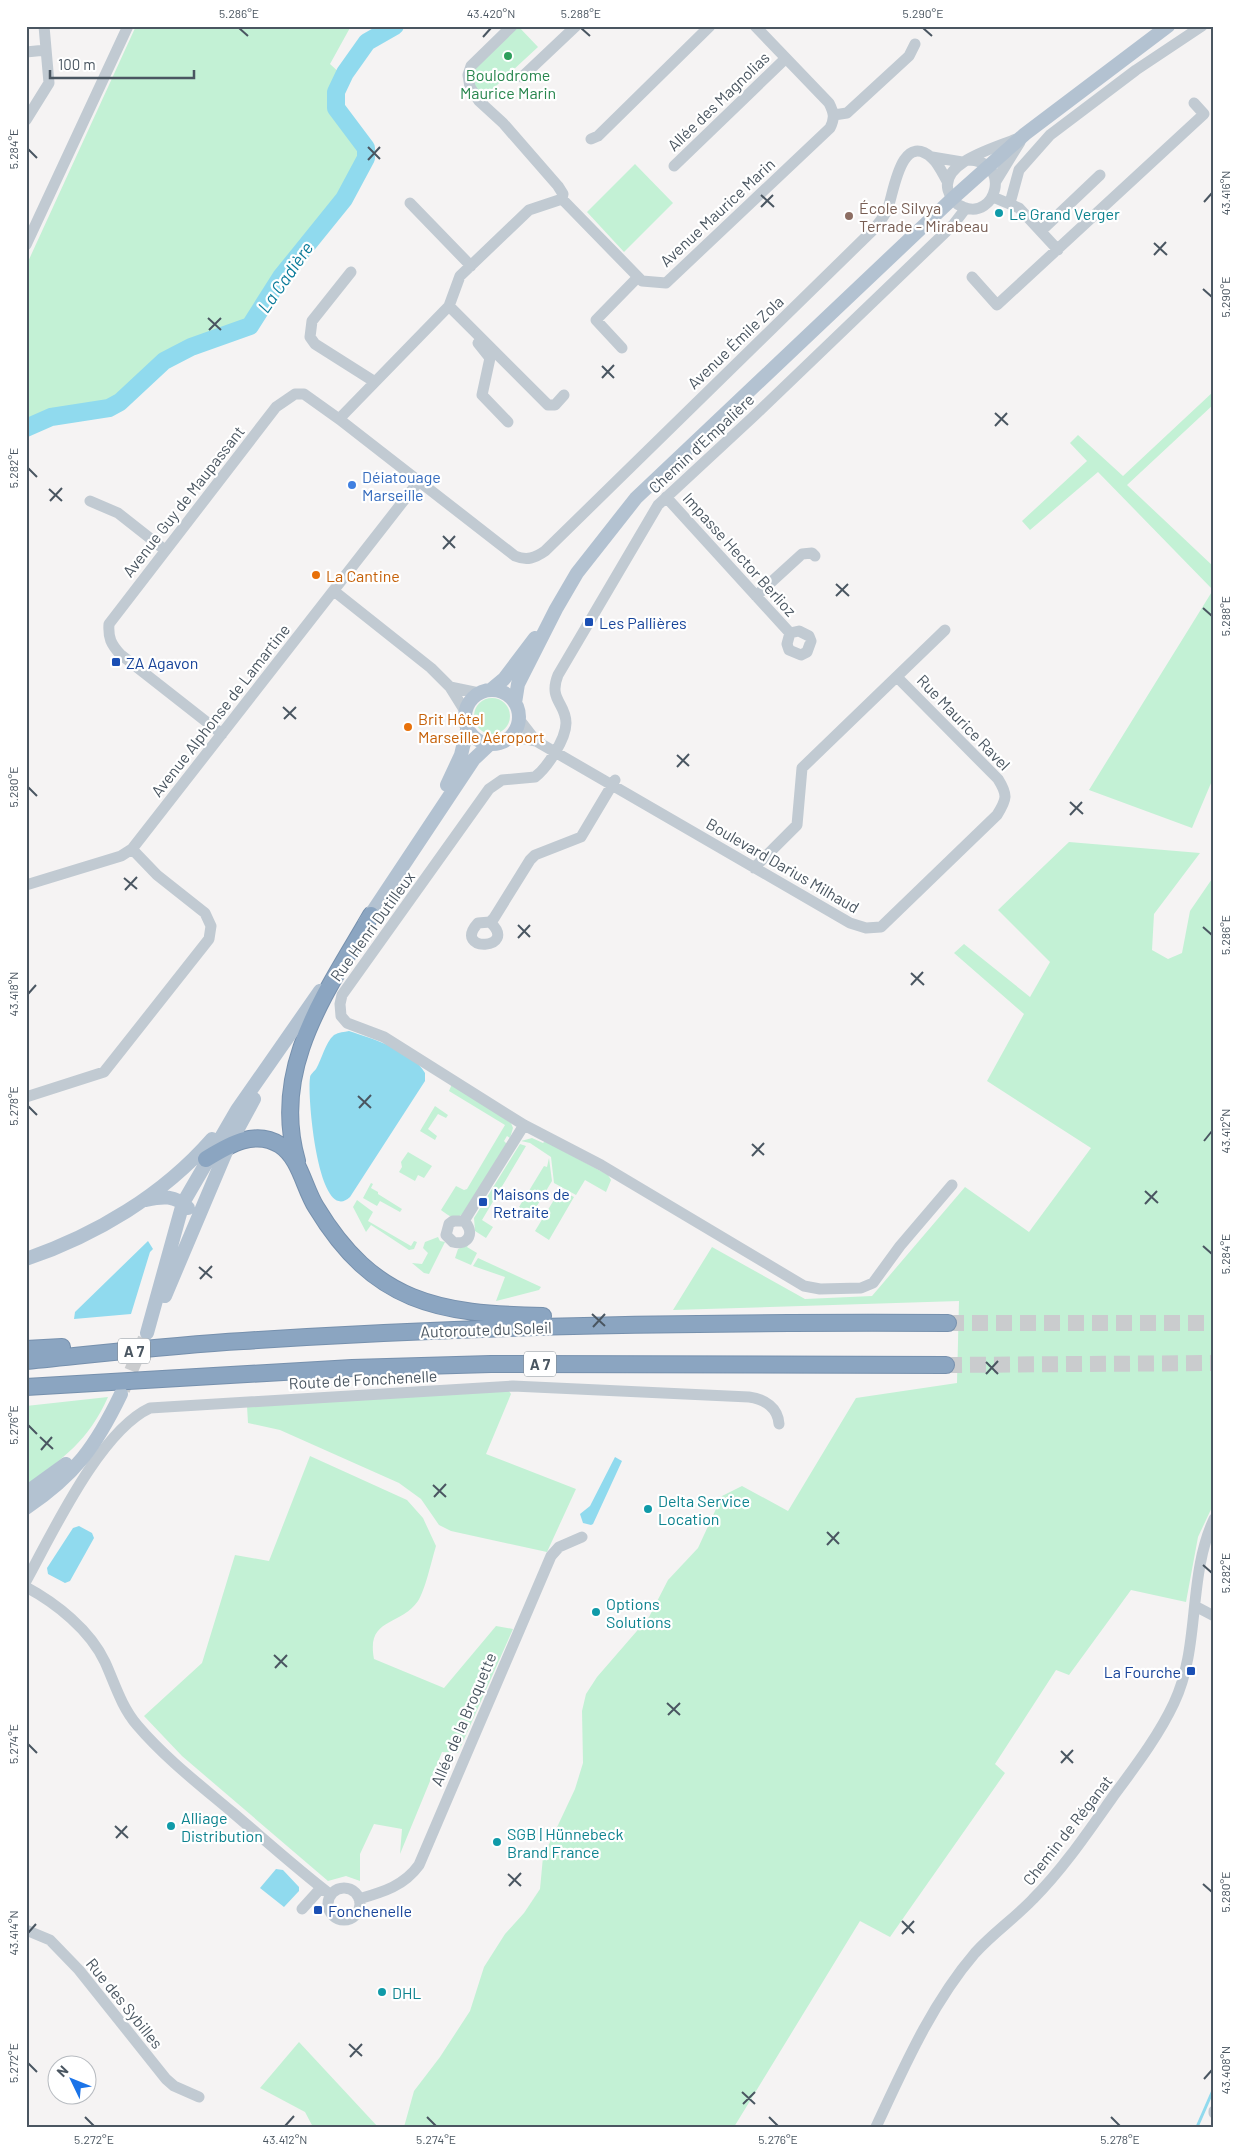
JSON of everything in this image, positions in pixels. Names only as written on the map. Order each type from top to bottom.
[{"type":"highway","points":[[301,1175],[294,1151],[290,1110],[291,1086],[298,1055],[318,1008],[371,914]]},
{"type":"highway","points":[[206,1159],[228,1147],[251,1138],[270,1140],[287,1150],[312,1200],[342,1246],[380,1278],[416,1299],[442,1308],[480,1314],[702,1322]]},
{"type":"highway","name":"Autoroute du Soleil","points":[[26,1361],[242,1341],[480,1328],[702,1322],[948,1323]]},
{"type":"highway","points":[[26,1349],[158,1341],[242,1341]]},
{"type":"highway","name":"A 7","points":[[26,1387],[134,1379],[352,1368],[491,1364],[946,1365]]},
{"type":"highway","points":[[26,1394],[134,1379]]},
{"type":"main road","points":[[300,1021],[228,1147],[147,1333],[183,1203],[206,1159],[237,1110],[300,1021],[424,831],[474,759],[490,744],[505,741],[511,736],[519,719],[516,703],[518,684],[556,609],[577,574],[636,498],[952,199],[1025,134],[1168,26]]},
{"type":"main road","points":[[424,831],[452,776],[467,730],[465,711],[468,702],[504,679],[556,609]]},
{"type":"main road","points":[[485,691],[505,693],[516,703]]},
{"type":"main road","points":[[467,730],[473,737],[490,744]]},
{"type":"main road","points":[[26,1259],[81,1238],[140,1202],[188,1163],[237,1110]]},
{"type":"main road","points":[[140,1202],[165,1197],[179,1200],[190,1211],[195,1225]]},
{"type":"main road","points":[[26,1493],[76,1456],[118,1400],[103,1431],[82,1461],[50,1491],[26,1508]]},
{"type":"street","points":[[26,120],[49,83],[44,26]]},
{"type":"street","points":[[26,245],[128,26]]},
{"type":"street","points":[[512,26],[471,66],[468,75],[470,87],[480,101],[503,123],[558,186],[563,194],[562,199],[638,277],[596,320],[622,348]]},
{"type":"street","points":[[522,78],[576,26]]},
{"type":"street","points":[[591,139],[598,136],[710,26]]},
{"type":"street","points":[[755,26],[829,103],[834,115],[848,114],[910,56],[915,44]]},
{"type":"street","points":[[1010,203],[1019,170],[1050,136],[1136,70],[1202,26]]},
{"type":"street","points":[[26,52],[46,50]]},
{"type":"street","name":"Allée des Magnolias","points":[[674,166],[785,59]]},
{"type":"street","points":[[972,277],[997,305],[1204,114],[1194,103]]},
{"type":"street","name":"Avenue Maurice Marin","points":[[638,277],[642,281],[666,283],[830,128],[834,115]]},
{"type":"street","points":[[947,181],[955,166],[1025,134]]},
{"type":"street","points":[[932,158],[947,181],[952,199],[966,208],[981,207],[993,197],[996,181],[1025,134]]},
{"type":"street","name":"Avenue Émile Zola","points":[[515,556],[525,559],[534,558],[545,551],[873,230],[888,209],[901,163],[909,154],[919,152],[932,158]]},
{"type":"street","points":[[932,158],[982,162],[988,167],[996,181]]},
{"type":"street","points":[[1041,231],[1100,175]]},
{"type":"street","points":[[993,197],[1019,208],[1058,250]]},
{"type":"street","points":[[340,419],[447,308],[460,276],[529,210],[562,199]]},
{"type":"street","points":[[410,203],[471,266]]},
{"type":"street","name":"Chemin d'Empalière","points":[[555,752],[566,724],[554,691],[558,675],[653,512],[666,497],[754,416],[953,225],[966,208]]},
{"type":"street","points":[[351,272],[312,322],[310,337],[315,344],[375,382]]},
{"type":"street","points":[[447,308],[548,405],[555,405],[564,395]]},
{"type":"street","points":[[447,308],[490,358],[482,395],[508,422]]},
{"type":"street","name":"Avenue Guy de Maupassant","points":[[222,734],[120,654],[112,646],[108,635],[109,624],[276,406],[284,399],[295,394],[304,394],[340,419],[515,556]]},
{"type":"street","points":[[419,481],[334,591],[431,668],[450,687],[465,711]]},
{"type":"street","name":"Impasse Hector Berlioz","points":[[666,497],[790,633]]},
{"type":"street","points":[[90,502],[118,513],[165,550]]},
{"type":"street","points":[[756,596],[802,554],[812,553],[815,556]]},
{"type":"street","name":"Avenue Alphonse de Lamartine","points":[[26,885],[121,856],[132,849],[334,591]]},
{"type":"street","points":[[754,868],[797,825],[802,768],[945,630]]},
{"type":"street","name":"Rue Maurice Ravel","points":[[897,677],[998,779],[1006,791]]},
{"type":"street","points":[[450,687],[485,691]]},
{"type":"street","name":"Boulevard Darius Milhaud","points":[[519,719],[536,741]]},
{"type":"street","name":"Boulevard Darius Milhaud","points":[[511,736],[536,741],[614,782],[754,868],[850,923],[866,928],[881,927],[997,815],[1005,803],[1006,791]]},
{"type":"street","name":"Rue Henri Dutilleux","points":[[555,752],[542,772],[535,777],[502,780],[490,789],[342,995],[340,1004],[341,1016],[347,1023],[384,1037],[524,1125],[602,1165],[797,1284],[820,1290],[861,1288],[873,1283],[882,1274],[900,1246],[952,1185]]},
{"type":"street","points":[[490,922],[530,860],[541,852],[581,837],[614,782]]},
{"type":"street","points":[[26,1097],[104,1072],[209,939],[211,926],[205,913],[157,875],[132,849]]},
{"type":"street","points":[[464,1221],[524,1125]]},
{"type":"street","name":"Route de Fonchenelle","points":[[26,1581],[76,1488],[122,1427],[136,1414],[150,1408],[513,1386],[749,1397],[762,1401],[775,1410],[779,1424]]},
{"type":"street","name":"Chemin de Réganat","points":[[876,2127],[902,2070],[940,2002],[974,1954],[1033,1899],[1090,1830],[1143,1756],[1174,1704],[1183,1679],[1203,1553],[1214,1519]]},
{"type":"street","name":"Allée de la Broquette","points":[[359,1899],[396,1886],[411,1875],[419,1865],[551,1556],[559,1547],[582,1537]]},
{"type":"street","points":[[26,1587],[68,1617],[93,1643],[104,1660],[116,1693],[126,1709],[151,1740],[178,1766],[331,1896]]},
{"type":"street","points":[[1195,1606],[1214,1616]]},
{"type":"street","points":[[302,1909],[321,1888]]},
{"type":"street","points":[[338,1889],[348,1889],[356,1894],[359,1899],[360,1905],[355,1915],[346,1920],[340,1919],[329,1910],[331,1896],[338,1889]]},
{"type":"street","name":"Rue des Sybilles","points":[[26,1930],[50,1940],[73,1963],[166,2080],[174,2086],[198,2097]]},
{"type":"green space","points":[[136,26],[351,26],[330,64],[342,75],[334,92],[336,109],[364,148],[364,158],[342,197],[279,276],[248,325],[191,345],[163,359],[117,402],[107,406],[51,414],[26,425],[26,266]]},
{"type":"green space","name":"Boulodrome Maurice Marin","points":[[518,26],[538,47],[482,99],[473,80],[475,67]]},
{"type":"green space","points":[[635,164],[673,203],[624,252],[587,212]]},
{"type":"green space","points":[[1214,391],[1214,404],[1127,485],[1214,567],[1214,776],[1192,828],[1089,790],[1213,590],[1098,472],[1030,530],[1022,521],[1087,461],[1070,443],[1078,435],[1123,476]]},
{"type":"green space","points":[[492,698],[499,699],[505,703],[509,709],[509,723],[505,729],[499,733],[492,734],[485,733],[479,729],[475,723],[474,716],[475,709],[479,703],[485,699]]},
{"type":"green space","points":[[1069,842],[1200,853],[1154,914],[1152,950],[1168,959],[1182,953],[1190,911],[1214,876],[1214,1503],[1198,1537],[1186,1602],[1131,1590],[1069,1675],[1056,1670],[995,1764],[1005,1773],[890,1937],[860,1921],[734,2127],[404,2127],[414,2091],[440,2057],[470,2011],[484,1967],[505,1934],[524,1913],[540,1889],[543,1857],[575,1789],[583,1763],[582,1711],[586,1694],[597,1677],[649,1617],[668,1580],[698,1548],[722,1496],[742,1486],[788,1511],[856,1398],[957,1383],[959,1301],[673,1310],[712,1247],[805,1299],[872,1296],[965,1187],[1029,1232],[1091,1148],[987,1081],[1024,1014],[954,953],[964,944],[1030,997],[1050,962],[998,910]]},
{"type":"green space","points":[[452,1084],[511,1123],[513,1128],[510,1138],[507,1136],[504,1141],[507,1144],[465,1213],[455,1217],[441,1210],[456,1186],[464,1190],[467,1189],[505,1125],[449,1091]]},
{"type":"green space","points":[[435,1106],[448,1115],[446,1118],[438,1114],[428,1129],[437,1136],[435,1140],[420,1131]]},
{"type":"green space","points":[[532,1138],[543,1143],[545,1141],[608,1175],[611,1180],[606,1192],[585,1180],[576,1195],[554,1183],[551,1157],[530,1143],[521,1141]]},
{"type":"green space","points":[[520,1144],[526,1146],[482,1220],[493,1227],[486,1238],[475,1231],[474,1218]]},
{"type":"green space","points":[[408,1152],[432,1166],[424,1178],[418,1175],[415,1181],[399,1172],[402,1167],[401,1162]]},
{"type":"green space","points":[[549,1158],[552,1181],[532,1214],[519,1207],[525,1197],[528,1198],[527,1194],[544,1166],[547,1167]]},
{"type":"green space","points":[[371,1183],[373,1184],[371,1188],[378,1192],[378,1194],[402,1209],[400,1212],[380,1201],[377,1206],[363,1198]]},
{"type":"green space","points":[[560,1190],[574,1197],[549,1240],[535,1231]]},
{"type":"green space","points":[[357,1200],[373,1212],[368,1221],[411,1246],[414,1241],[417,1242],[414,1249],[409,1250],[371,1225],[366,1232],[353,1207]]},
{"type":"green space","points":[[438,1237],[440,1241],[445,1242],[429,1274],[424,1273],[412,1263],[422,1264],[428,1253],[423,1248],[425,1242]]},
{"type":"green space","points":[[470,1243],[467,1247],[477,1253],[471,1265],[455,1258],[458,1249]]},
{"type":"green space","points":[[478,1258],[541,1287],[539,1290],[496,1301],[505,1277],[473,1266]]},
{"type":"green space","points":[[509,1391],[511,1394],[486,1454],[576,1489],[547,1552],[451,1531],[439,1525],[421,1499],[399,1483],[280,1430],[248,1423],[247,1406]]},
{"type":"green space","points":[[108,1397],[101,1412],[74,1447],[26,1485],[26,1406]]},
{"type":"green space","points":[[310,1456],[407,1500],[423,1518],[436,1546],[421,1596],[411,1609],[380,1629],[375,1636],[373,1646],[374,1659],[444,1688],[496,1626],[513,1629],[458,1753],[442,1752],[400,1854],[402,1829],[374,1824],[360,1854],[360,1881],[346,1876],[328,1881],[182,1756],[144,1716],[202,1663],[235,1555],[269,1561]]},
{"type":"green space","points":[[299,2042],[378,2127],[313,2127],[305,2112],[260,2088]]},
{"type":"water","points":[[349,1031],[402,1052],[419,1065],[425,1073],[425,1081],[350,1197],[339,1201],[330,1193],[322,1177],[310,1108],[310,1078],[331,1038],[336,1034]]},
{"type":"water","points":[[148,1241],[153,1249],[150,1252],[131,1314],[74,1319],[75,1312]]},
{"type":"water","points":[[615,1457],[622,1461],[593,1524],[583,1523],[580,1514],[590,1506]]},
{"type":"water","points":[[79,1526],[92,1533],[94,1538],[70,1581],[65,1583],[48,1574],[47,1568],[73,1528]]},
{"type":"water","points":[[276,1869],[283,1870],[299,1887],[299,1891],[284,1907],[260,1888]]},
{"type":"waterway","name":"La Cadière","points":[[26,428],[51,417],[109,408],[120,402],[164,361],[191,347],[250,326],[281,277],[344,199],[366,158],[366,148],[336,108],[336,92],[345,73],[367,42],[395,26]]},
{"type":"waterway","points":[[1197,2127],[1214,2088]]},
{"type":"tunnel","points":[[948,1323],[1214,1323]]},
{"type":"tunnel","points":[[123,1390],[147,1333]]},
{"type":"tunnel","points":[[946,1365],[1214,1363]]},
{"type":"place","name":"Boulodrome Maurice Marin","points":[[508,56]]},
{"type":"place","name":"Le Grand Verger","points":[[999,213]]},
{"type":"place","name":"École Silvya Terrade - Mirabeau","points":[[849,216]]},
{"type":"place","name":"Déiatouage Marseille","points":[[352,485]]},
{"type":"place","name":"La Cantine","points":[[316,575]]},
{"type":"place","name":"Les Pallières","points":[[589,622]]},
{"type":"place","name":"ZA Agavon","points":[[116,662]]},
{"type":"place","name":"Brit Hôtel Marseille Aéroport","points":[[408,727]]},
{"type":"place","name":"Maisons de Retraite","points":[[483,1202]]},
{"type":"place","name":"Delta Service Location","points":[[648,1509]]},
{"type":"place","name":"Options Solutions","points":[[596,1612]]},
{"type":"place","name":"La Fourche","points":[[1191,1671]]},
{"type":"place","name":"Alliage Distribution","points":[[171,1826]]},
{"type":"place","name":"SGB | Hünnebeck Brand France","points":[[497,1842]]},
{"type":"place","name":"Fonchenelle","points":[[318,1910]]},
{"type":"place","name":"DHL","points":[[382,1992]]}]
